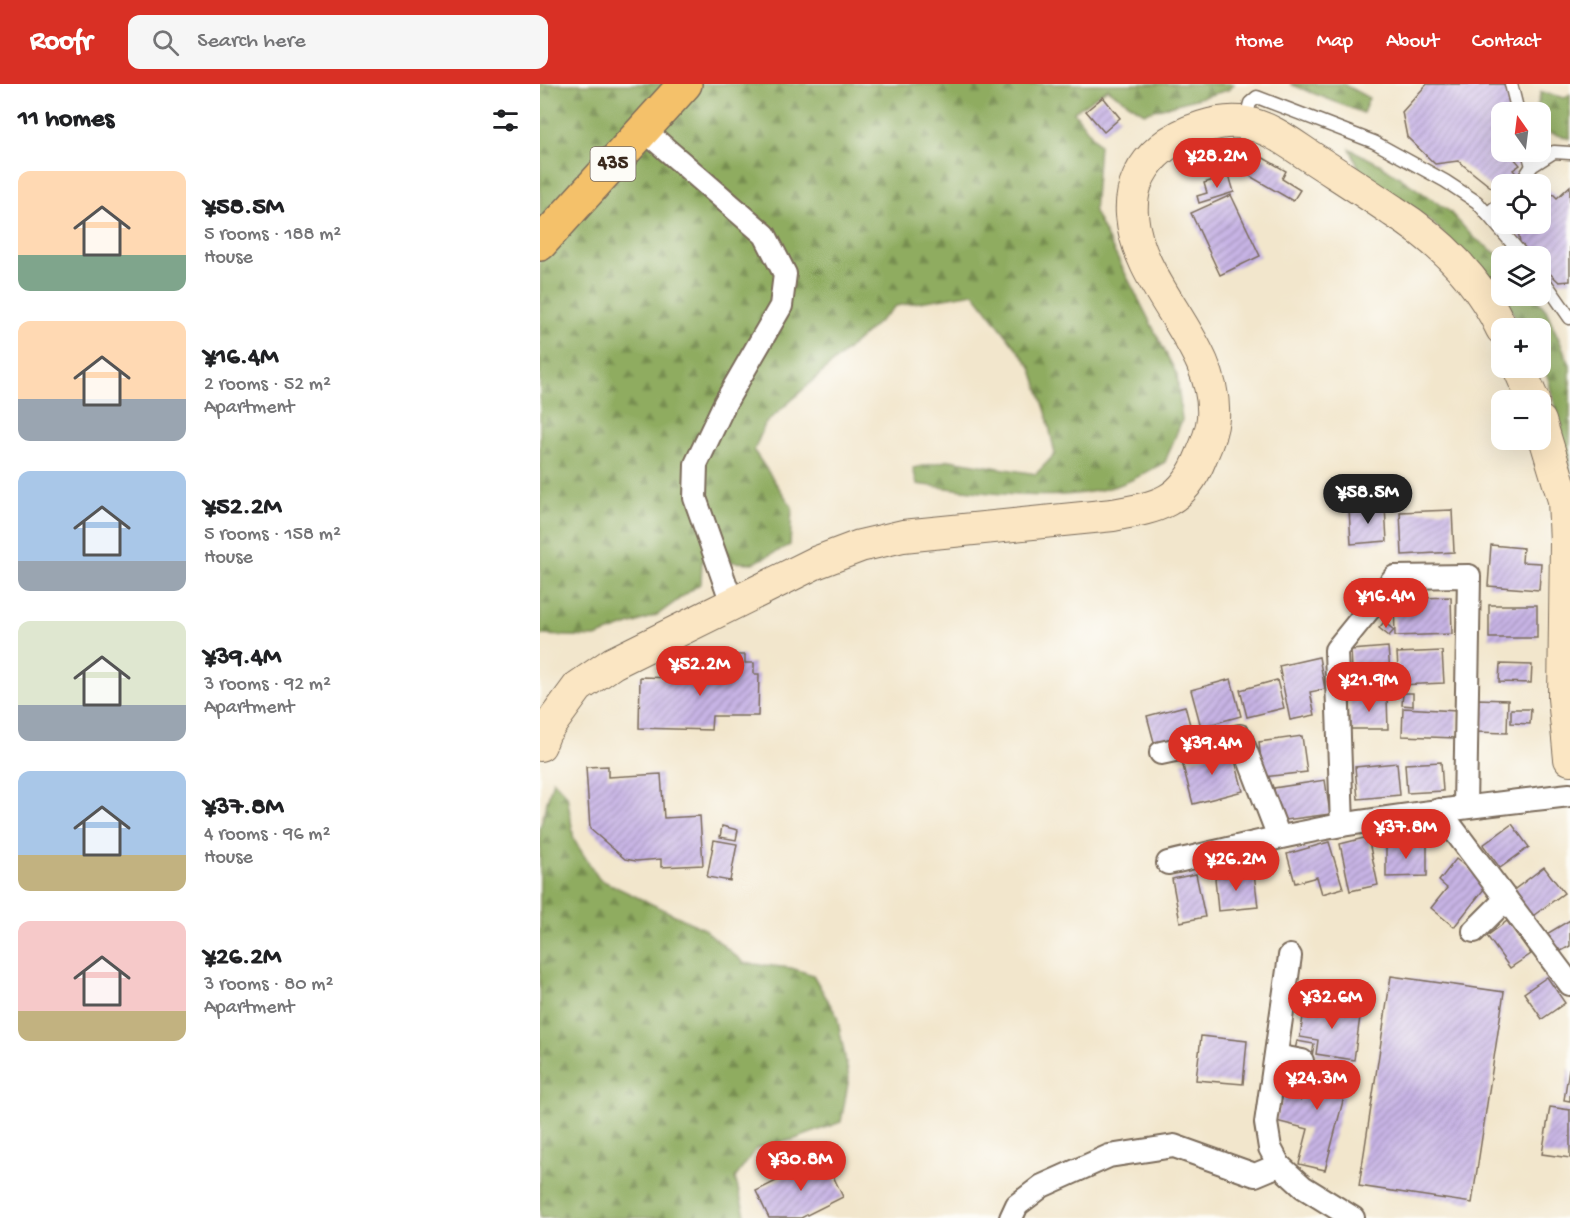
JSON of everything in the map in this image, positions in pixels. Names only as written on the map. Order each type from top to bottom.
[{"type":"highway","name":"435","points":[[540,244],[685,84]]},
{"type":"street","points":[[540,746],[545,732],[578,687],[613,663],[815,563],[860,546],[903,536],[1134,511],[1165,502],[1186,487],[1197,469],[1211,428],[1213,419],[1211,390],[1199,356],[1152,276],[1138,246],[1132,215],[1133,194],[1140,171],[1153,155],[1169,142],[1190,131],[1212,124],[1244,123],[1271,131],[1413,225],[1444,249],[1472,280],[1496,318]]},
{"type":"street","points":[[644,130],[765,235],[785,274],[781,306],[724,403],[696,464],[695,498],[732,603]]},
{"type":"street","points":[[1549,450],[1564,500],[1566,542],[1564,698],[1570,759]]},
{"type":"street","points":[[1342,825],[1336,650],[1395,577],[1469,576],[1465,807]]},
{"type":"street","points":[[1161,753],[1240,736],[1279,837]]},
{"type":"street","points":[[1168,863],[1342,825],[1439,810],[1570,795]]},
{"type":"street","points":[[1439,810],[1570,984]]},
{"type":"street","points":[[1474,931],[1506,899]]},
{"type":"street","points":[[1290,956],[1266,1123],[1270,1148],[1279,1165],[1303,1187],[1353,1218]]},
{"type":"street","points":[[1276,1056],[1302,1061]]},
{"type":"street","points":[[1011,1218],[1017,1205],[1042,1186],[1109,1156],[1174,1146],[1256,1175],[1279,1165]]},
{"type":"lane","points":[[1511,84],[1516,102]]},
{"type":"lane","points":[[1244,123],[1250,103],[1257,97],[1374,141],[1477,202],[1515,246]]},
{"type":"lane","points":[[1527,174],[1532,166],[1554,152],[1570,153]]},
{"type":"lane","points":[[1531,162],[1532,166]]},
{"type":"lane","points":[[1487,214],[1491,211]]},
{"type":"lane","points":[[1551,290],[1570,318]]},
{"type":"green space","points":[[540,84],[1234,84],[1228,90],[1144,113],[1107,89],[1074,112],[1099,145],[1094,212],[1177,375],[1182,420],[1165,462],[1119,485],[1071,494],[1019,495],[917,484],[913,468],[950,460],[1036,474],[1055,454],[1046,412],[1031,367],[974,293],[896,306],[765,424],[754,451],[792,507],[790,545],[754,563],[702,561],[701,583],[657,615],[595,637],[540,635]]},
{"type":"green space","points":[[1290,84],[1343,84],[1369,98],[1363,113]]},
{"type":"green space","points":[[1541,92],[1565,98],[1570,94],[1570,139],[1551,133],[1551,102],[1538,102]]},
{"type":"green space","points":[[1350,149],[1381,165],[1449,211],[1473,237],[1491,250],[1491,284],[1434,224],[1360,171]]},
{"type":"green space","points":[[1509,306],[1543,306],[1549,318],[1516,318]]},
{"type":"green space","points":[[1551,321],[1570,365],[1570,479],[1566,452],[1548,378],[1551,378]]},
{"type":"green space","points":[[553,780],[567,795],[574,840],[599,879],[704,929],[744,963],[791,968],[813,975],[837,1016],[849,1078],[841,1122],[795,1139],[757,1148],[735,1178],[746,1218],[540,1218],[540,828]]},
{"type":"building","points":[[1427,84],[1506,84],[1509,102],[1491,102],[1491,162],[1517,162],[1520,165],[1513,170],[1517,174],[1491,174],[1491,187],[1458,161],[1435,164],[1407,137],[1402,112]]},
{"type":"building","points":[[1103,97],[1120,118],[1104,132],[1086,111]]},
{"type":"building","points":[[1253,152],[1286,171],[1282,179],[1300,190],[1293,201],[1241,171]]},
{"type":"building","points":[[1229,175],[1234,192],[1199,203],[1197,196],[1207,193],[1204,183]]},
{"type":"building","points":[[1570,186],[1570,281],[1559,282],[1551,274],[1551,246],[1523,246],[1519,234],[1551,234],[1551,192],[1557,198]]},
{"type":"building","points":[[1231,195],[1260,256],[1220,275],[1191,213]]},
{"type":"building","points":[[1385,507],[1387,541],[1351,544],[1349,509]]},
{"type":"building","points":[[1452,510],[1454,552],[1402,555],[1400,512]]},
{"type":"building","points":[[1491,545],[1523,548],[1522,562],[1541,563],[1539,590],[1488,586]]},
{"type":"building","points":[[1451,597],[1452,634],[1395,636],[1394,599]]},
{"type":"building","points":[[1489,605],[1537,605],[1537,638],[1489,638]]},
{"type":"building","points":[[1384,622],[1394,630],[1389,636],[1379,628]]},
{"type":"building","points":[[1388,647],[1391,684],[1353,686],[1351,650]]},
{"type":"building","points":[[1442,651],[1444,683],[1399,685],[1397,653]]},
{"type":"building","points":[[718,655],[745,655],[745,663],[754,663],[754,674],[759,674],[758,716],[712,716],[711,730],[639,728],[640,677],[717,679]]},
{"type":"building","points":[[1319,657],[1325,689],[1310,692],[1315,715],[1290,720],[1279,666]]},
{"type":"building","points":[[1500,664],[1532,665],[1531,683],[1499,682]]},
{"type":"building","points":[[1231,679],[1241,716],[1201,727],[1191,690]]},
{"type":"building","points":[[1277,680],[1284,708],[1247,717],[1240,690]]},
{"type":"building","points":[[1403,693],[1413,693],[1413,706],[1402,705]]},
{"type":"building","points":[[1350,697],[1387,697],[1388,729],[1351,729]]},
{"type":"building","points":[[1476,699],[1508,700],[1507,733],[1475,732]]},
{"type":"building","points":[[1185,706],[1193,736],[1155,746],[1147,716]]},
{"type":"building","points":[[1403,708],[1457,711],[1456,738],[1402,736]]},
{"type":"building","points":[[1511,709],[1531,709],[1530,724],[1511,723]]},
{"type":"building","points":[[1302,736],[1307,772],[1263,777],[1259,742]]},
{"type":"building","points":[[1232,749],[1243,791],[1193,804],[1182,762]]},
{"type":"building","points":[[1441,762],[1443,791],[1407,793],[1405,764]]},
{"type":"building","points":[[1397,763],[1400,795],[1358,799],[1355,767]]},
{"type":"building","points":[[608,766],[608,777],[661,774],[664,818],[700,816],[703,865],[661,867],[661,859],[636,861],[625,859],[590,829],[586,767]]},
{"type":"building","points":[[1325,780],[1330,814],[1278,821],[1274,788]]},
{"type":"building","points":[[1512,824],[1529,847],[1500,868],[1483,845]]},
{"type":"building","points":[[722,826],[738,830],[736,840],[720,837]]},
{"type":"building","points":[[1368,837],[1378,885],[1350,891],[1340,844]]},
{"type":"building","points":[[714,840],[737,844],[730,881],[707,877]]},
{"type":"building","points":[[1329,842],[1343,888],[1322,894],[1317,877],[1295,883],[1287,854]]},
{"type":"building","points":[[1386,844],[1427,844],[1427,876],[1386,877]]},
{"type":"building","points":[[1456,859],[1488,884],[1454,927],[1431,908],[1447,888],[1439,881]]},
{"type":"building","points":[[1544,867],[1564,893],[1530,918],[1511,892]]},
{"type":"building","points":[[1254,873],[1258,907],[1218,911],[1215,878]]},
{"type":"building","points":[[1196,874],[1205,917],[1180,922],[1172,879]]},
{"type":"building","points":[[1570,920],[1570,946],[1556,954],[1545,935]]},
{"type":"building","points":[[1507,921],[1531,954],[1510,968],[1487,936]]},
{"type":"building","points":[[1391,976],[1504,992],[1472,1203],[1359,1186]]},
{"type":"building","points":[[1547,977],[1565,1003],[1542,1019],[1524,993]]},
{"type":"building","points":[[1305,1003],[1361,1010],[1354,1060],[1316,1054],[1318,1040],[1300,1037]]},
{"type":"building","points":[[1201,1036],[1247,1041],[1243,1084],[1196,1080]]},
{"type":"building","points":[[1297,1041],[1314,1044],[1312,1057],[1294,1054]]},
{"type":"building","points":[[1311,1061],[1351,1070],[1325,1170],[1299,1164],[1308,1129],[1276,1121],[1283,1095],[1301,1100]]},
{"type":"building","points":[[1570,1069],[1570,1101],[1564,1100]]},
{"type":"building","points":[[1550,1107],[1570,1110],[1570,1158],[1542,1154]]},
{"type":"building","points":[[824,1157],[843,1197],[801,1218],[769,1218],[756,1191]]}]
